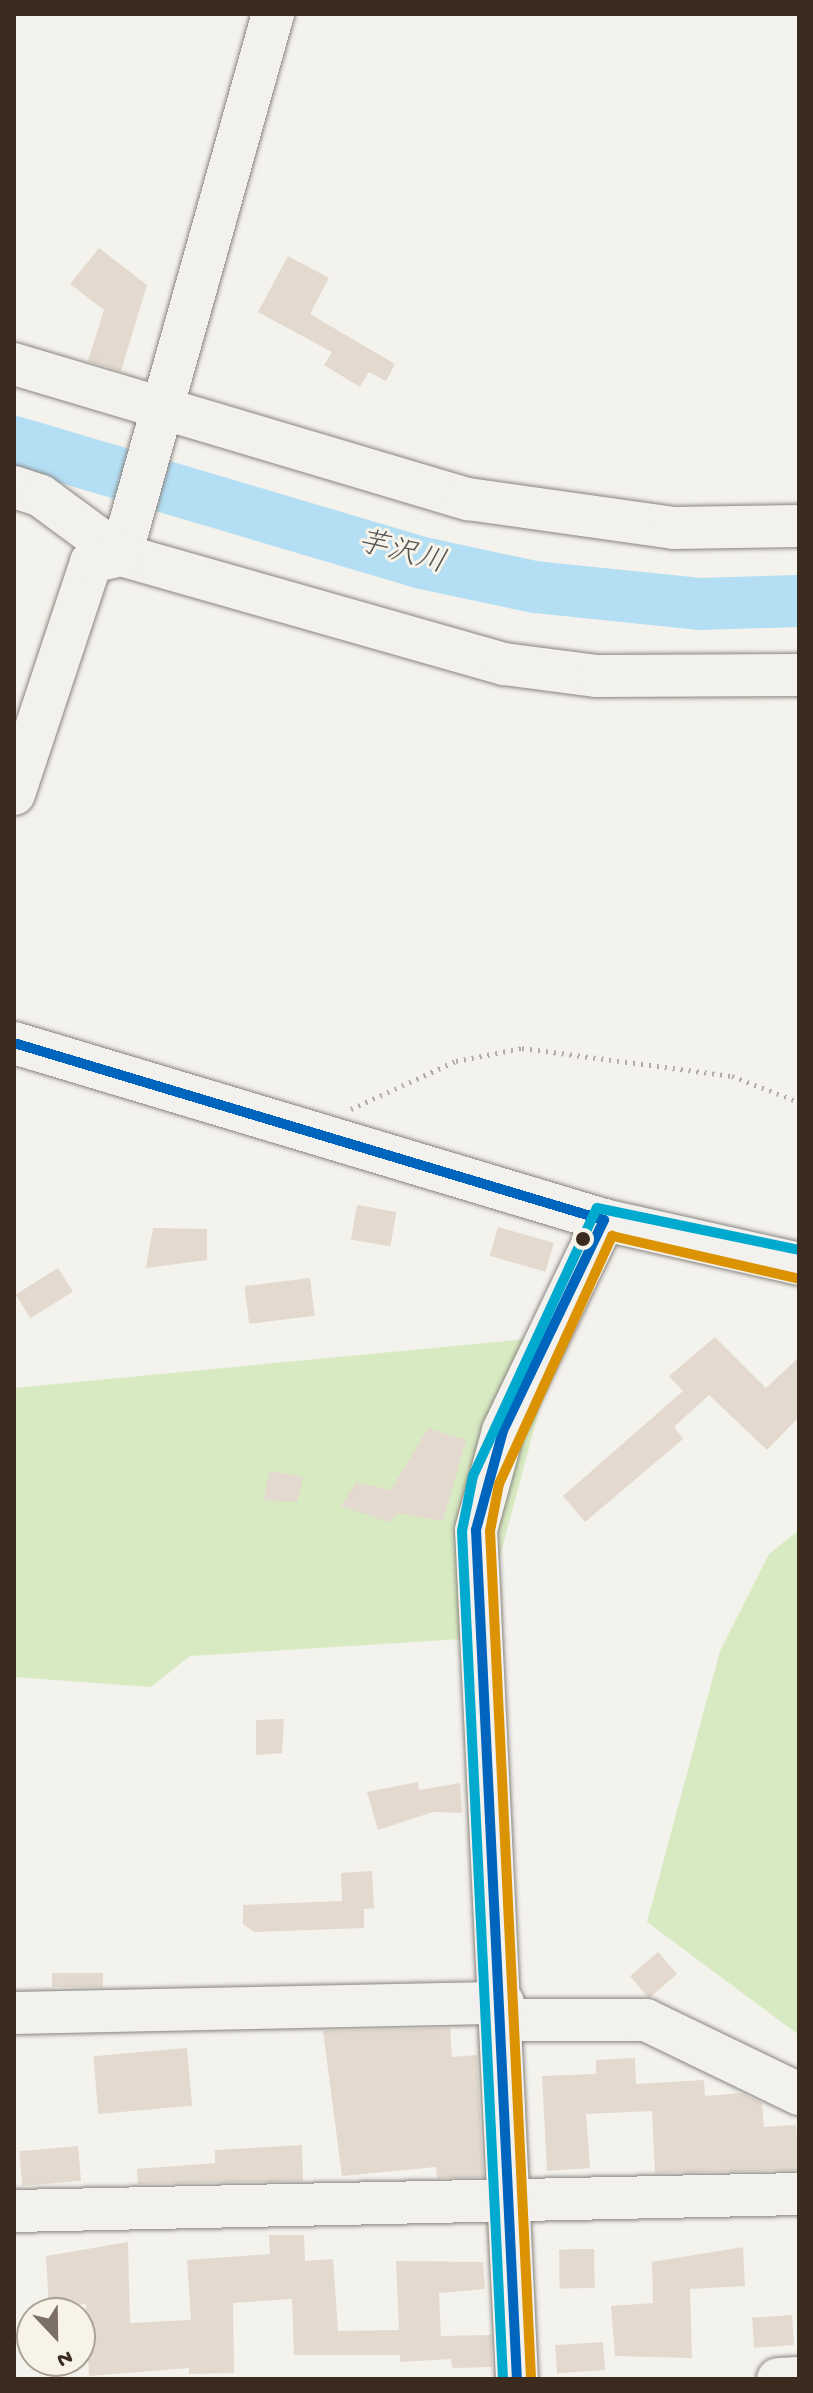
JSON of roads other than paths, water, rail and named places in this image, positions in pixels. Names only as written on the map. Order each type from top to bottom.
[{"type":"street","points":[[121,555],[167,407],[273,14]]},
{"type":"street","points":[[14,364],[167,407],[259,442],[468,499],[674,528],[799,526]]},
{"type":"street","points":[[14,487],[41,496],[121,555],[504,664],[597,676],[799,675]]},
{"type":"street","points":[[14,794],[91,562],[121,555]]},
{"type":"street","points":[[14,1043],[311,1138],[604,1220],[799,1264]]},
{"type":"street","points":[[517,2379],[503,2011],[476,1530],[503,1431],[604,1220]]},
{"type":"street","points":[[14,2013],[503,2011],[646,2020],[799,2094]]},
{"type":"street","points":[[14,2211],[799,2194]]},
{"type":"street","points":[[778,2379],[799,2378]]},
{"type":"waterway","name":"芋沢川","points":[[14,442],[418,562],[535,587],[699,604],[799,601]]}]
